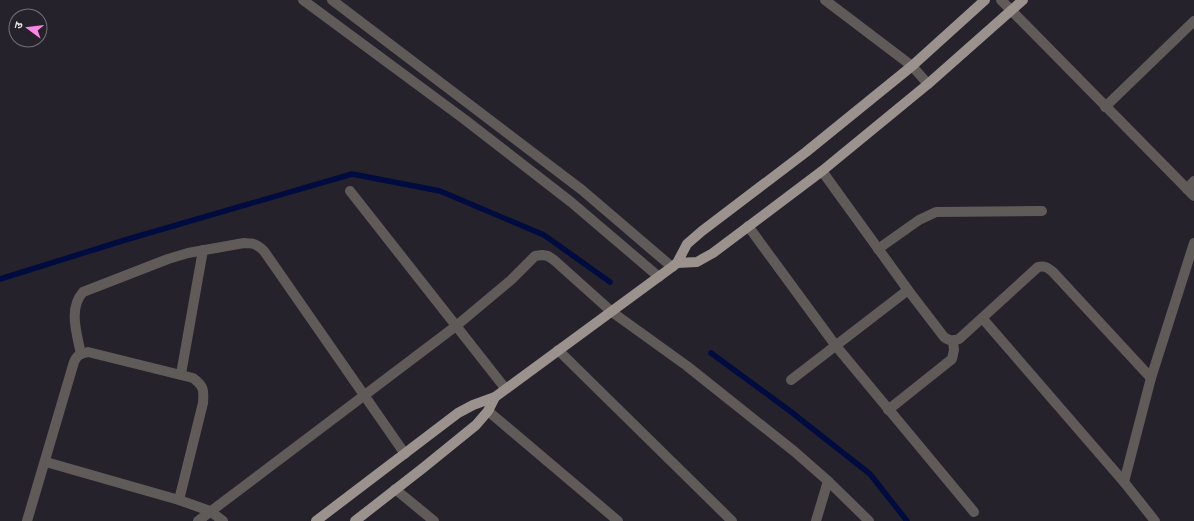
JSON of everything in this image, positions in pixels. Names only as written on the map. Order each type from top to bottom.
[{"type":"main road","points":[[316,521],[458,413],[473,405],[495,397],[675,265],[687,244],[702,231],[806,152],[912,66],[985,0]]},
{"type":"main road","points":[[675,265],[697,262],[713,253],[822,171],[928,84],[1023,0]]},
{"type":"main road","points":[[355,521],[476,425],[488,411],[495,397]]},
{"type":"street","points":[[303,0],[464,119],[571,202],[659,277]]},
{"type":"street","points":[[332,0],[582,190],[675,265]]},
{"type":"street","points":[[826,0],[912,66],[928,84]]},
{"type":"street","points":[[1001,0],[1010,11],[1105,107],[1192,189]]},
{"type":"street","points":[[1105,107],[1194,21]]},
{"type":"street","points":[[822,171],[908,290],[944,337],[948,340],[953,341],[960,339],[1038,267],[1042,266],[1047,267],[1151,378]]},
{"type":"street","points":[[350,191],[506,388]]},
{"type":"street","points":[[878,249],[919,220],[936,212],[1042,211]]},
{"type":"street","points":[[748,226],[836,346],[974,512]]},
{"type":"street","points":[[81,354],[74,315],[78,298],[83,292],[168,259],[202,250],[244,243],[257,245],[264,251],[405,454]]},
{"type":"street","points":[[1124,482],[1151,378],[1194,243]]},
{"type":"street","points":[[181,374],[202,250]]},
{"type":"street","points":[[198,521],[456,326],[511,280],[535,256],[542,255],[548,256],[554,260],[612,312],[687,366],[795,452],[828,481],[869,521]]},
{"type":"street","points":[[791,380],[908,290]]},
{"type":"street","points":[[983,319],[1124,482],[1155,521]]},
{"type":"street","points":[[888,410],[952,359],[954,350],[953,341]]},
{"type":"street","points":[[558,350],[732,521]]},
{"type":"street","points":[[27,521],[46,462],[74,362],[81,354],[88,352],[181,374],[193,378],[201,384],[204,391],[203,403],[179,500]]},
{"type":"street","points":[[488,411],[618,521]]},
{"type":"street","points":[[46,462],[179,500],[210,511],[224,521]]},
{"type":"street","points":[[816,521],[828,481]]},
{"type":"street","points":[[395,489],[434,521]]},
{"type":"waterway","points":[[0,279],[125,240],[352,174],[440,191],[544,235],[610,282]]},
{"type":"waterway","points":[[711,353],[790,411],[870,474],[907,521]]}]
